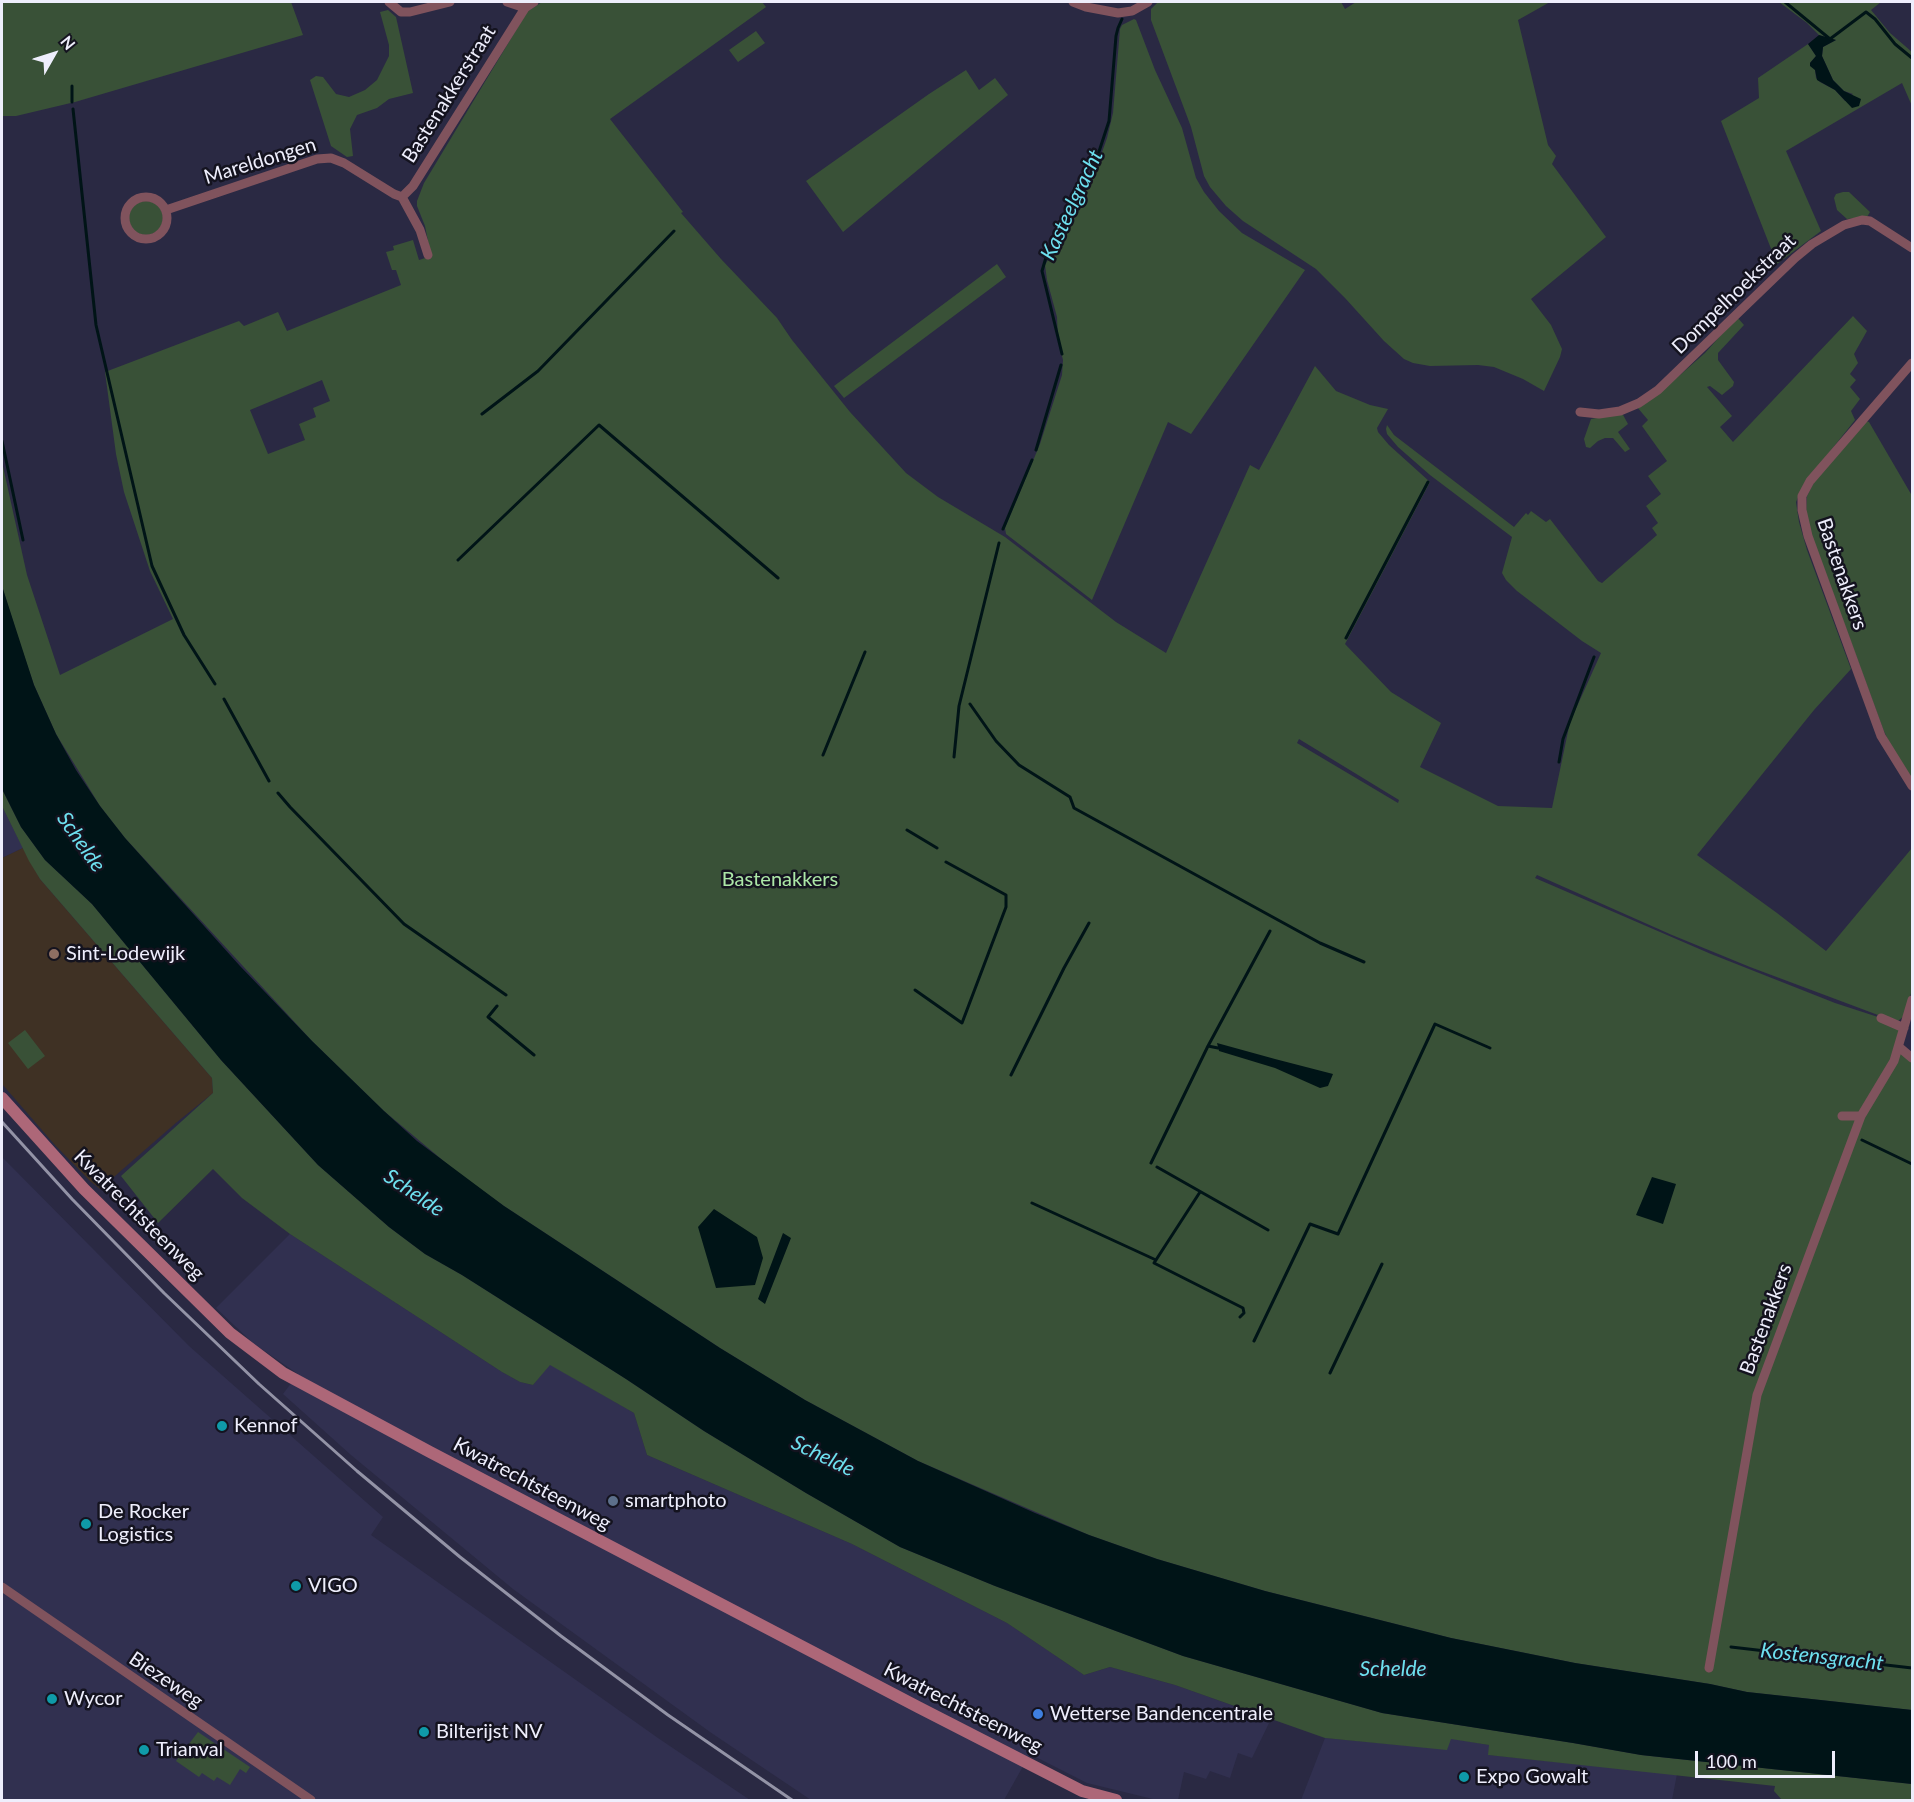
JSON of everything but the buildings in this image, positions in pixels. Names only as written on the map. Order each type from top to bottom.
[{"type":"street","points":[[389,2],[401,12],[410,12],[450,2]]},
{"type":"street","points":[[507,2],[525,8],[534,2]]},
{"type":"street","points":[[1073,2],[1086,7],[1119,13],[1132,11],[1148,2]]},
{"type":"street","name":"Bastenakkerstraat","points":[[398,195],[413,186],[525,8]]},
{"type":"street","name":"Mareldongen","points":[[166,210],[317,159],[331,158],[344,163],[398,195]]},
{"type":"street","points":[[398,195],[420,230],[428,255]]},
{"type":"street","points":[[140,198],[155,199],[166,210],[165,228],[156,237],[148,240],[137,238],[127,229],[126,209],[140,198]]},
{"type":"street","name":"Dompelhoekstraat","points":[[1580,412],[1599,414],[1620,411],[1639,403],[1658,390],[1795,258],[1812,244],[1844,225],[1862,220],[1870,221],[1912,248]]},
{"type":"street","name":"Bastenakkers","points":[[1912,363],[1810,481],[1802,496],[1802,510],[1808,536],[1881,736],[1912,786]]},
{"type":"street","name":"Bastenakkers","points":[[1709,1668],[1757,1395],[1862,1116],[1894,1061],[1912,1000]]},
{"type":"street","points":[[1881,1018],[1904,1028]]},
{"type":"street","points":[[1899,1047],[1912,1058]]},
{"type":"street","name":"Kwatrechtsteenweg","points":[[2,1098],[84,1189],[230,1333],[284,1373],[450,1463],[918,1707],[1082,1791],[1116,1800]]},
{"type":"street","points":[[1842,1116],[1862,1116]]},
{"type":"street","name":"Biezeweg","points":[[2,1587],[311,1800]]},
{"type":"shaded area","points":[[2,806],[23,848],[2,858]]},
{"type":"shaded area","name":"Sint-Lodewijk","points":[[23,848],[40,879],[212,1078],[213,1093],[100,1189],[55,1145],[2,1084],[2,858]]},
{"type":"shaded area","points":[[2,1157],[189,1346],[383,1517],[371,1535],[658,1738],[750,1800],[2,1800]]},
{"type":"shaded area","points":[[290,1234],[520,1382],[533,1385],[550,1364],[634,1413],[647,1455],[852,1544],[1007,1623],[1084,1675],[1110,1667],[1175,1685],[1271,1719],[1252,1758],[1238,1753],[1230,1778],[1210,1771],[1206,1779],[1184,1772],[1178,1800],[1157,1800],[1087,1783],[1030,1754],[1004,1800],[811,1800],[710,1732],[513,1589],[351,1455],[283,1394],[298,1374],[253,1343],[216,1308]]},
{"type":"shaded area","points":[[1325,1738],[1447,1749],[1450,1738],[1489,1745],[1489,1755],[1677,1774],[1672,1800],[1301,1800]]},
{"type":"green space","points":[[2,2],[291,2],[303,35],[75,102],[16,116],[2,116]]},
{"type":"green space","name":"Bastenakkers","points":[[542,2],[762,2],[766,7],[610,119],[683,212],[681,213],[777,318],[850,412],[906,473],[938,497],[1005,537],[1116,622],[1166,653],[1250,465],[1259,470],[1315,366],[1336,391],[1370,405],[1388,409],[1377,428],[1378,432],[1430,482],[1345,644],[1391,692],[1441,723],[1420,767],[1498,806],[1552,808],[1570,722],[1601,653],[1582,641],[1506,580],[1502,573],[1512,537],[1430,475],[1398,447],[1387,434],[1387,425],[1394,435],[1514,527],[1526,513],[1528,515],[1531,511],[1546,522],[1550,519],[1598,581],[1602,583],[1657,535],[1652,528],[1658,523],[1646,506],[1661,494],[1648,476],[1667,461],[1642,426],[1648,420],[1637,407],[1705,353],[1737,317],[1744,325],[1718,353],[1718,360],[1734,382],[1733,386],[1722,395],[1710,386],[1707,387],[1732,416],[1720,427],[1733,442],[1853,316],[1867,331],[1854,354],[1858,363],[1850,374],[1856,380],[1850,387],[1860,399],[1851,411],[1855,420],[1804,484],[1796,502],[1807,550],[1851,669],[1814,710],[1697,855],[1826,951],[1912,848],[1912,990],[1904,1016],[1894,1021],[1750,967],[1537,875],[1535,878],[1711,954],[1904,1028],[1899,1047],[1912,1058],[1912,1710],[1747,1692],[1575,1663],[1451,1638],[1265,1591],[1157,1559],[1089,1535],[918,1461],[805,1400],[720,1348],[504,1206],[458,1173],[384,1111],[312,1041],[125,838],[100,806],[56,734],[34,685],[20,644],[2,586],[2,462],[27,575],[60,675],[173,619],[150,571],[124,492],[116,454],[105,372],[239,321],[244,326],[278,312],[287,331],[401,285],[396,270],[392,270],[386,252],[394,250],[393,246],[413,240],[419,260],[431,256],[425,226],[417,206],[424,183],[527,12]],"holes":[[[322,380],[330,401],[313,408],[316,417],[299,424],[305,440],[268,454],[250,410]],[[1299,739],[1399,800],[1398,803],[1297,743]]]},
{"type":"green space","points":[[1158,2],[1341,2],[1345,9],[1356,2],[1550,2],[1518,20],[1548,145],[1556,156],[1552,164],[1606,237],[1531,299],[1551,325],[1562,349],[1544,391],[1494,367],[1430,366],[1404,359],[1316,269],[1243,221],[1226,206],[1204,176],[1191,127],[1151,20],[1151,9]]},
{"type":"green space","points":[[1779,2],[1881,2],[1871,10],[1890,33],[1912,52],[1912,106],[1902,83],[1786,151],[1821,231],[1777,264],[1721,121],[1759,98],[1758,78],[1808,44],[1816,56],[1810,63],[1815,70],[1816,78],[1835,90],[1845,101],[1853,94],[1844,91],[1833,80],[1822,56],[1823,47],[1836,40],[1819,35]]},
{"type":"green space","points":[[388,10],[396,17],[413,93],[389,99],[377,108],[357,115],[350,129],[353,156],[347,157],[331,146],[310,80],[316,76],[323,77],[336,94],[349,97],[365,90],[377,80],[389,56],[389,45],[380,12]]},
{"type":"green space","points":[[1134,19],[1182,128],[1196,178],[1204,192],[1219,211],[1242,233],[1305,270],[1191,434],[1168,422],[1092,600],[1006,534],[1005,528],[1040,444],[1062,375],[1063,360],[1058,340],[1057,317],[1045,265],[1095,172],[1113,113],[1120,29],[1122,25]]},
{"type":"green space","points":[[756,31],[765,43],[738,62],[729,50]]},
{"type":"green space","points":[[966,70],[979,90],[995,78],[1008,95],[843,232],[806,181]]},
{"type":"green space","points":[[1849,192],[1870,212],[1867,217],[1847,219],[1837,210],[1834,198],[1836,194]]},
{"type":"green space","points":[[146,201],[158,206],[163,218],[158,230],[146,235],[134,230],[129,218],[134,206]]},
{"type":"green space","points":[[997,264],[1006,277],[844,398],[834,386]]},
{"type":"green space","points":[[1622,413],[1628,424],[1618,432],[1630,449],[1625,452],[1613,438],[1605,438],[1590,448],[1586,447],[1584,439],[1591,419]]},
{"type":"green space","points":[[1866,421],[1869,422],[1911,494],[1912,492],[1912,779],[1883,729],[1810,531],[1806,513],[1807,496],[1815,480]]},
{"type":"green space","points":[[2,789],[21,827],[45,860],[92,904],[221,1060],[318,1165],[389,1227],[425,1254],[626,1379],[704,1431],[900,1547],[995,1586],[1183,1656],[1382,1713],[1641,1755],[1912,1784],[1912,1800],[1782,1800],[1774,1791],[1775,1786],[1488,1755],[1489,1745],[1451,1739],[1447,1750],[1325,1738],[1175,1685],[1110,1667],[1084,1675],[1007,1623],[852,1544],[647,1455],[634,1413],[550,1365],[533,1385],[520,1382],[502,1372],[290,1234],[242,1198],[213,1169],[158,1223],[121,1176],[213,1093],[212,1078],[40,879],[2,806]]},
{"type":"green space","points":[[25,1030],[45,1056],[28,1069],[8,1043]]},
{"type":"green space","points":[[198,1732],[250,1767],[246,1773],[240,1769],[230,1785],[217,1777],[214,1781],[202,1773],[199,1777],[176,1761]]},
{"type":"water","points":[[1819,35],[1836,40],[1823,47],[1822,56],[1833,80],[1844,91],[1861,99],[1859,106],[1852,108],[1835,90],[1817,80],[1815,70],[1810,66],[1816,56],[1808,44]]},
{"type":"water","name":"Schelde","points":[[2,586],[34,685],[56,734],[76,770],[125,838],[240,966],[312,1041],[417,1141],[504,1206],[720,1348],[805,1400],[918,1461],[1035,1513],[1157,1559],[1265,1591],[1451,1638],[1575,1663],[1747,1692],[1912,1710],[1912,1784],[1641,1755],[1382,1713],[1183,1656],[995,1586],[900,1547],[704,1431],[626,1379],[425,1254],[389,1227],[318,1165],[221,1060],[92,904],[45,860],[21,827],[2,789]]},
{"type":"water","points":[[1217,1043],[1333,1074],[1328,1086],[1320,1088],[1275,1068],[1219,1051]]},
{"type":"water","points":[[1652,1177],[1676,1184],[1663,1224],[1636,1215]]},
{"type":"water","points":[[714,1209],[757,1237],[763,1258],[755,1285],[716,1288],[698,1227]]},
{"type":"water","points":[[783,1233],[791,1238],[765,1304],[758,1299]]},
{"type":"waterway","points":[[1785,2],[1830,39],[1866,12],[1875,19],[1895,44],[1912,58]]},
{"type":"waterway","name":"Kasteelgracht","points":[[1062,354],[1042,271],[1047,254],[1092,173],[1109,121],[1116,36],[1122,19]]},
{"type":"waterway","points":[[72,86],[72,102]]},
{"type":"waterway","points":[[73,109],[96,325],[152,566],[184,635],[215,684]]},
{"type":"waterway","points":[[482,414],[538,371],[674,231]]},
{"type":"waterway","points":[[1036,450],[1061,365]]},
{"type":"waterway","points":[[458,560],[599,425],[778,578]]},
{"type":"waterway","points":[[2,441],[23,540]]},
{"type":"waterway","points":[[1003,529],[1032,460]]},
{"type":"waterway","points":[[1346,638],[1428,482]]},
{"type":"waterway","points":[[954,757],[959,706],[999,543]]},
{"type":"waterway","points":[[823,755],[865,652]]},
{"type":"waterway","points":[[1559,762],[1563,739],[1594,657]]},
{"type":"waterway","points":[[224,699],[269,781]]},
{"type":"waterway","points":[[970,704],[996,741],[1019,765],[1070,797],[1074,808],[1320,943],[1364,962]]},
{"type":"waterway","points":[[278,793],[404,924],[506,995]]},
{"type":"waterway","points":[[907,830],[937,848]]},
{"type":"waterway","points":[[915,990],[962,1023],[1006,907],[1006,895],[946,862]]},
{"type":"waterway","points":[[1011,1075],[1089,923]]},
{"type":"waterway","points":[[1151,1163],[1208,1046],[1270,931]]},
{"type":"waterway","points":[[497,1006],[488,1017],[534,1055]]},
{"type":"waterway","points":[[1254,1341],[1310,1224],[1338,1234],[1435,1024],[1490,1048]]},
{"type":"waterway","points":[[1208,1046],[1218,1048]]},
{"type":"waterway","points":[[1862,1140],[1912,1164]]},
{"type":"waterway","points":[[1157,1167],[1268,1230]]},
{"type":"waterway","points":[[1200,1192],[1154,1263],[1243,1308],[1244,1313],[1240,1317]]},
{"type":"waterway","points":[[1032,1203],[1156,1260]]},
{"type":"waterway","points":[[1330,1373],[1382,1264]]},
{"type":"waterway","name":"Kostensgracht","points":[[1731,1647],[1912,1668]]},
{"type":"railway","points":[[2,1122],[72,1199],[164,1293],[259,1384],[357,1471],[460,1557],[561,1636],[668,1715],[792,1800]]},
{"type":"place","name":"Sint-Lodewijk","points":[[54,954]]},
{"type":"place","name":"Kennof","points":[[222,1426]]},
{"type":"place","name":"smartphoto","points":[[613,1501]]},
{"type":"place","name":"De Rocker Logistics","points":[[86,1524]]},
{"type":"place","name":"VIGO","points":[[296,1586]]},
{"type":"place","name":"Wycor","points":[[52,1699]]},
{"type":"place","name":"Wetterse Bandencentrale","points":[[1038,1714]]},
{"type":"place","name":"Bilterijst NV","points":[[424,1732]]},
{"type":"place","name":"Trianval","points":[[144,1750]]},
{"type":"place","name":"Expo Gowalt","points":[[1464,1777]]}]
